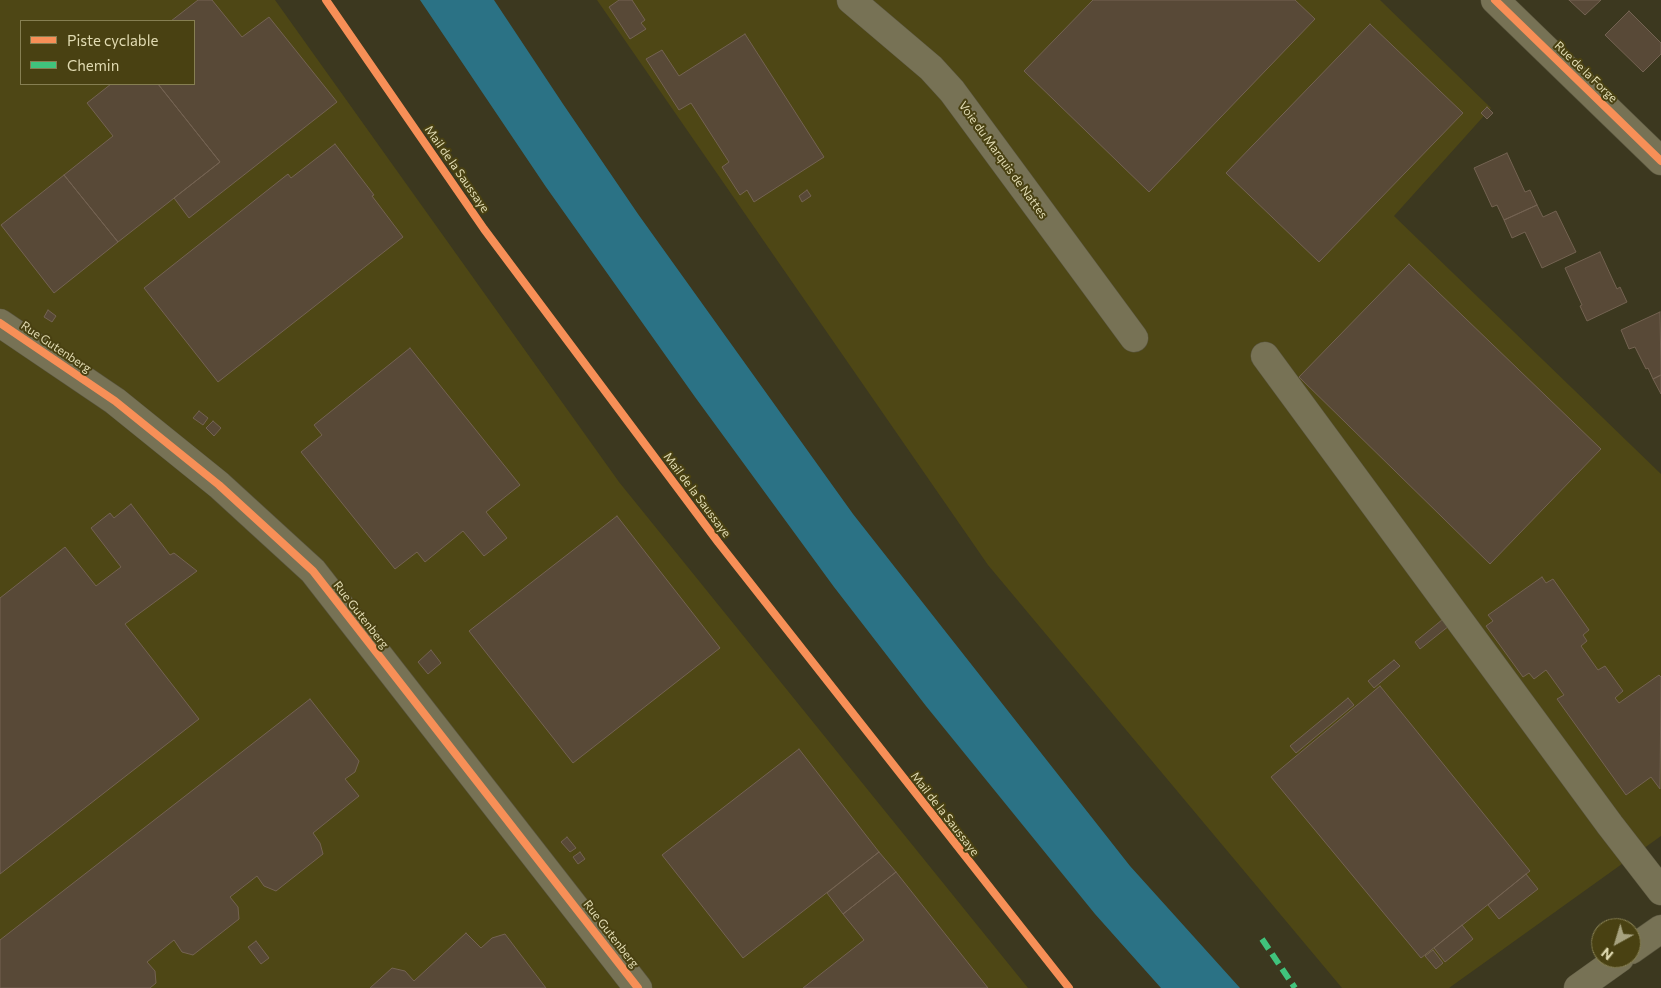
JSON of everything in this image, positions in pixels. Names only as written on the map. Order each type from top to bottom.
[{"type":"street","name":"Voie du Marquis de Nattes","points":[[851,0],[931,68],[952,91],[1134,338]]},
{"type":"street","name":"Rue de la Forge","points":[[1495,0],[1661,161]]},
{"type":"street","name":"Rue Gutenberg","points":[[0,323],[116,401],[219,485],[313,571],[638,988]]},
{"type":"street","points":[[1265,356],[1610,825],[1661,891]]},
{"type":"street","points":[[1578,988],[1606,968]]},
{"type":"shaded area","points":[[0,0],[275,0],[619,482],[1028,988],[0,988]]},
{"type":"shaded area","points":[[597,0],[1380,0],[1491,108],[1394,216],[1661,474],[1661,836],[1449,988],[1342,988],[988,565]]},
{"type":"water","points":[[420,0],[494,0],[638,214],[853,514],[1130,866],[1240,988],[1161,988],[1095,914],[926,706],[834,587],[695,397],[546,187]]},
{"type":"building","points":[[198,0],[212,0],[242,37],[269,17],[337,102],[189,218],[174,198],[220,162],[159,85],[195,85],[195,20],[172,20]]},
{"type":"building","points":[[619,0],[632,0],[645,20],[641,23],[646,29],[630,39],[609,7]]},
{"type":"building","points":[[1093,0],[1295,0],[1315,19],[1149,192],[1024,71]]},
{"type":"building","points":[[1569,0],[1601,0],[1585,15]]},
{"type":"building","points":[[1629,11],[1661,43],[1661,54],[1643,72],[1605,35]]},
{"type":"building","points":[[1370,24],[1463,113],[1319,262],[1226,173]]},
{"type":"building","points":[[745,34],[824,157],[754,202],[747,190],[740,195],[722,167],[729,162],[691,103],[679,110],[646,59],[662,50],[679,76]]},
{"type":"building","points":[[110,85],[159,85],[220,162],[118,242],[64,175],[113,136],[87,103]]},
{"type":"building","points":[[1487,107],[1493,113],[1487,119],[1481,113]]},
{"type":"building","points":[[335,144],[403,237],[218,382],[144,288],[288,174],[291,178]]},
{"type":"building","points":[[1507,153],[1525,192],[1530,190],[1537,205],[1504,220],[1497,205],[1492,207],[1474,168]]},
{"type":"building","points":[[64,175],[118,242],[54,293],[1,225]]},
{"type":"building","points":[[807,190],[811,196],[802,202],[799,196]]},
{"type":"building","points":[[1537,205],[1543,217],[1556,211],[1576,252],[1542,268],[1525,232],[1512,238],[1504,220]]},
{"type":"building","points":[[1600,252],[1617,289],[1620,287],[1627,302],[1587,321],[1580,306],[1582,305],[1565,268]]},
{"type":"building","points":[[1409,264],[1601,449],[1490,564],[1299,377]]},
{"type":"building","points":[[48,310],[56,316],[52,322],[44,317]]},
{"type":"building","points":[[1660,312],[1661,375],[1653,379],[1635,347],[1629,349],[1621,330]]},
{"type":"building","points":[[410,348],[520,485],[486,512],[507,538],[484,556],[463,531],[425,562],[417,552],[395,569],[301,452],[322,435],[314,425]]},
{"type":"building","points":[[1661,375],[1661,394],[1653,379]]},
{"type":"building","points":[[199,411],[208,418],[203,425],[193,418]]},
{"type":"building","points":[[213,421],[221,428],[214,436],[206,428]]},
{"type":"building","points":[[131,504],[170,555],[174,553],[197,571],[125,624],[199,719],[0,874],[0,598],[65,547],[96,586],[121,567],[91,528],[110,513],[114,518]]},
{"type":"building","points":[[617,516],[720,648],[573,763],[469,631]]},
{"type":"building","points":[[1542,577],[1546,583],[1553,579],[1589,630],[1583,635],[1587,641],[1581,646],[1598,670],[1605,666],[1623,691],[1615,698],[1619,703],[1659,675],[1661,677],[1660,789],[1651,777],[1626,795],[1557,699],[1564,695],[1546,670],[1534,679],[1529,673],[1523,677],[1486,626],[1493,621],[1488,615]]},
{"type":"building","points":[[1448,615],[1454,622],[1420,649],[1415,642]]},
{"type":"building","points":[[431,650],[441,663],[428,674],[418,662]]},
{"type":"building","points":[[1394,660],[1400,666],[1374,688],[1368,681]]},
{"type":"building","points":[[1380,686],[1530,871],[1421,958],[1271,777]]},
{"type":"building","points":[[1348,698],[1354,705],[1296,753],[1290,746]]},
{"type":"building","points":[[310,699],[359,761],[355,772],[345,779],[359,796],[313,833],[320,843],[323,854],[276,891],[264,886],[257,876],[230,897],[238,907],[239,919],[193,955],[182,952],[174,940],[147,962],[155,971],[156,983],[150,988],[0,988],[0,940]]},
{"type":"building","points":[[799,749],[879,852],[743,958],[662,855]]},
{"type":"building","points":[[567,837],[576,848],[570,852],[561,842]]},
{"type":"building","points":[[580,852],[585,859],[578,864],[573,857]]},
{"type":"building","points":[[879,852],[896,872],[843,914],[827,893]]},
{"type":"building","points":[[896,872],[988,988],[803,988],[864,940],[843,914]]},
{"type":"building","points":[[1526,874],[1538,889],[1499,919],[1488,905]]},
{"type":"building","points":[[1462,925],[1473,939],[1445,962],[1434,948]]},
{"type":"building","points":[[466,933],[481,948],[492,938],[505,934],[546,988],[370,988],[392,968],[405,971],[414,981]]},
{"type":"building","points":[[256,941],[269,958],[261,964],[248,947]]},
{"type":"building","points":[[1433,950],[1443,963],[1436,969],[1425,956]]},
{"type":"marked path","points":[[1262,939],[1295,988]]},
{"type":"cycle path","name":"Mail de la Saussaye","points":[[326,0],[484,229],[718,542],[1069,988]]},
{"type":"cycle path","points":[[1495,0],[1661,161]]},
{"type":"cycle path","points":[[0,323],[115,401],[219,485],[313,571],[638,988]]}]
